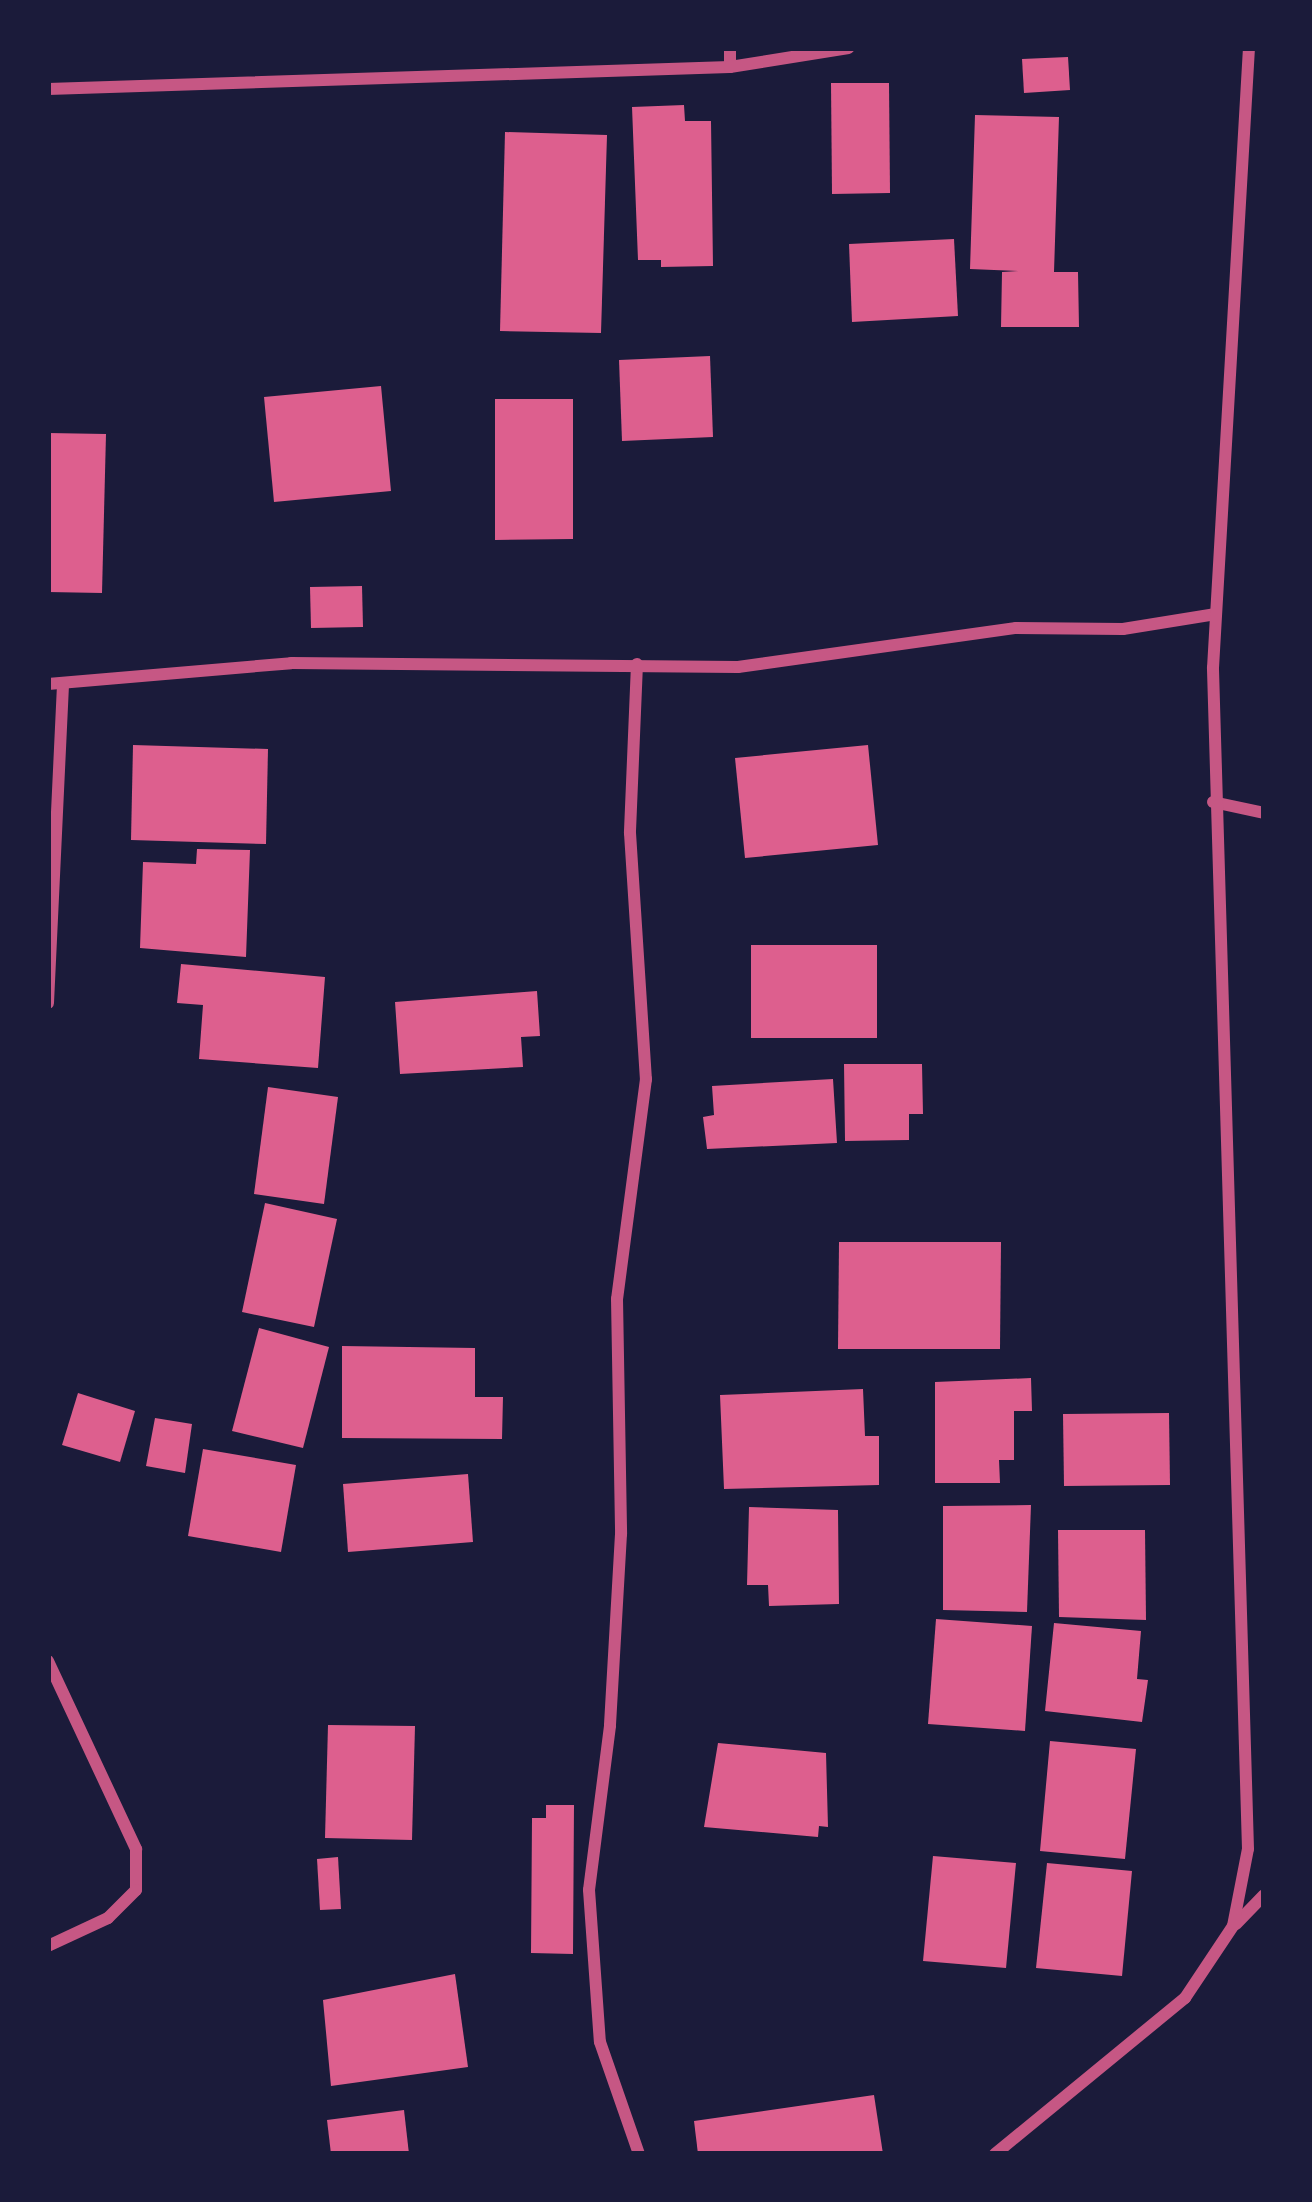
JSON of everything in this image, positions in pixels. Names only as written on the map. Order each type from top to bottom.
[{"type":"street","points":[[730,48],[730,67]]},
{"type":"street","points":[[48,89],[730,67],[848,48]]},
{"type":"street","points":[[1233,1927],[1248,1849],[1213,802],[1216,614],[1249,48]]},
{"type":"street","points":[[48,684],[291,663],[738,667],[1016,628],[1123,629],[1216,614]]},
{"type":"street","points":[[638,664],[630,833],[646,1078],[616,1299],[621,1534],[610,1726],[589,1890],[600,2042],[639,2154]]},
{"type":"street","points":[[48,1003],[63,683]]},
{"type":"street","points":[[1213,802],[1264,813]]},
{"type":"street","points":[[48,1661],[136,1849],[136,1890],[108,1918],[48,1946]]},
{"type":"street","points":[[994,2154],[1185,1998],[1233,1927],[1264,1895]]},
{"type":"building","points":[[1068,57],[1070,90],[1024,93],[1022,59]]},
{"type":"building","points":[[831,83],[889,83],[890,193],[832,194]]},
{"type":"building","points":[[684,105],[685,121],[711,121],[713,266],[661,267],[661,260],[638,260],[632,107]]},
{"type":"building","points":[[975,115],[1059,117],[1054,272],[1078,272],[1079,327],[1001,327],[1002,272],[1018,271],[970,269]]},
{"type":"building","points":[[505,132],[607,135],[601,333],[500,331]]},
{"type":"building","points":[[954,239],[958,316],[852,322],[849,244]]},
{"type":"building","points":[[710,356],[713,437],[622,441],[619,360]]},
{"type":"building","points":[[381,386],[391,491],[274,502],[264,397]]},
{"type":"building","points":[[495,399],[573,399],[573,539],[495,540]]},
{"type":"building","points":[[48,433],[106,434],[102,593],[48,592]]},
{"type":"building","points":[[362,586],[363,627],[311,628],[310,587]]},
{"type":"building","points":[[133,745],[268,749],[266,844],[131,840]]},
{"type":"building","points":[[868,745],[878,845],[745,858],[735,758]]},
{"type":"building","points":[[197,849],[250,850],[246,957],[140,948],[143,862],[196,864]]},
{"type":"building","points":[[751,945],[877,945],[877,1038],[751,1038]]},
{"type":"building","points":[[181,964],[325,977],[318,1068],[199,1059],[203,1005],[177,1003]]},
{"type":"building","points":[[537,991],[540,1036],[521,1037],[523,1067],[400,1074],[395,1002]]},
{"type":"building","points":[[844,1064],[922,1064],[923,1114],[909,1114],[909,1140],[845,1141]]},
{"type":"building","points":[[833,1079],[837,1143],[707,1149],[703,1117],[714,1115],[712,1086]]},
{"type":"building","points":[[268,1087],[338,1097],[324,1204],[254,1194]]},
{"type":"building","points":[[265,1203],[337,1219],[314,1327],[242,1312]]},
{"type":"building","points":[[839,1242],[1001,1242],[1000,1349],[838,1349]]},
{"type":"building","points":[[259,1328],[329,1347],[303,1448],[232,1431]]},
{"type":"building","points":[[342,1346],[475,1348],[475,1397],[503,1397],[502,1439],[342,1438]]},
{"type":"building","points":[[1031,1378],[1032,1411],[1014,1411],[1014,1460],[999,1460],[1000,1483],[935,1483],[935,1382]]},
{"type":"building","points":[[863,1389],[865,1436],[879,1436],[879,1485],[724,1489],[720,1395]]},
{"type":"building","points":[[78,1393],[135,1411],[120,1462],[62,1445]]},
{"type":"building","points":[[1169,1413],[1170,1485],[1064,1486],[1063,1414]]},
{"type":"building","points":[[155,1418],[192,1424],[185,1473],[146,1466]]},
{"type":"building","points":[[203,1449],[296,1465],[281,1552],[188,1536]]},
{"type":"building","points":[[468,1474],[473,1542],[348,1552],[343,1484]]},
{"type":"building","points":[[1031,1505],[1027,1612],[943,1610],[943,1506]]},
{"type":"building","points":[[749,1507],[838,1510],[839,1604],[769,1606],[768,1585],[747,1585]]},
{"type":"building","points":[[1058,1530],[1145,1530],[1146,1620],[1059,1617]]},
{"type":"building","points":[[936,1619],[1032,1626],[1025,1731],[928,1724]]},
{"type":"building","points":[[1054,1623],[1141,1631],[1137,1679],[1148,1680],[1142,1722],[1045,1711]]},
{"type":"building","points":[[328,1725],[415,1726],[412,1840],[325,1838]]},
{"type":"building","points":[[1050,1741],[1136,1749],[1125,1859],[1040,1851]]},
{"type":"building","points":[[718,1743],[826,1753],[828,1827],[819,1826],[818,1837],[704,1827]]},
{"type":"building","points":[[546,1805],[574,1805],[573,1954],[531,1953],[532,1818],[546,1818]]},
{"type":"building","points":[[933,1856],[1016,1863],[1006,1968],[923,1961]]},
{"type":"building","points":[[338,1857],[341,1909],[320,1910],[317,1859]]},
{"type":"building","points":[[1047,1863],[1132,1871],[1122,1976],[1036,1968]]},
{"type":"building","points":[[455,1974],[468,2067],[331,2086],[323,2000]]},
{"type":"building","points":[[874,2095],[883,2154],[698,2154],[694,2121]]},
{"type":"building","points":[[404,2110],[409,2154],[331,2154],[327,2120]]}]
